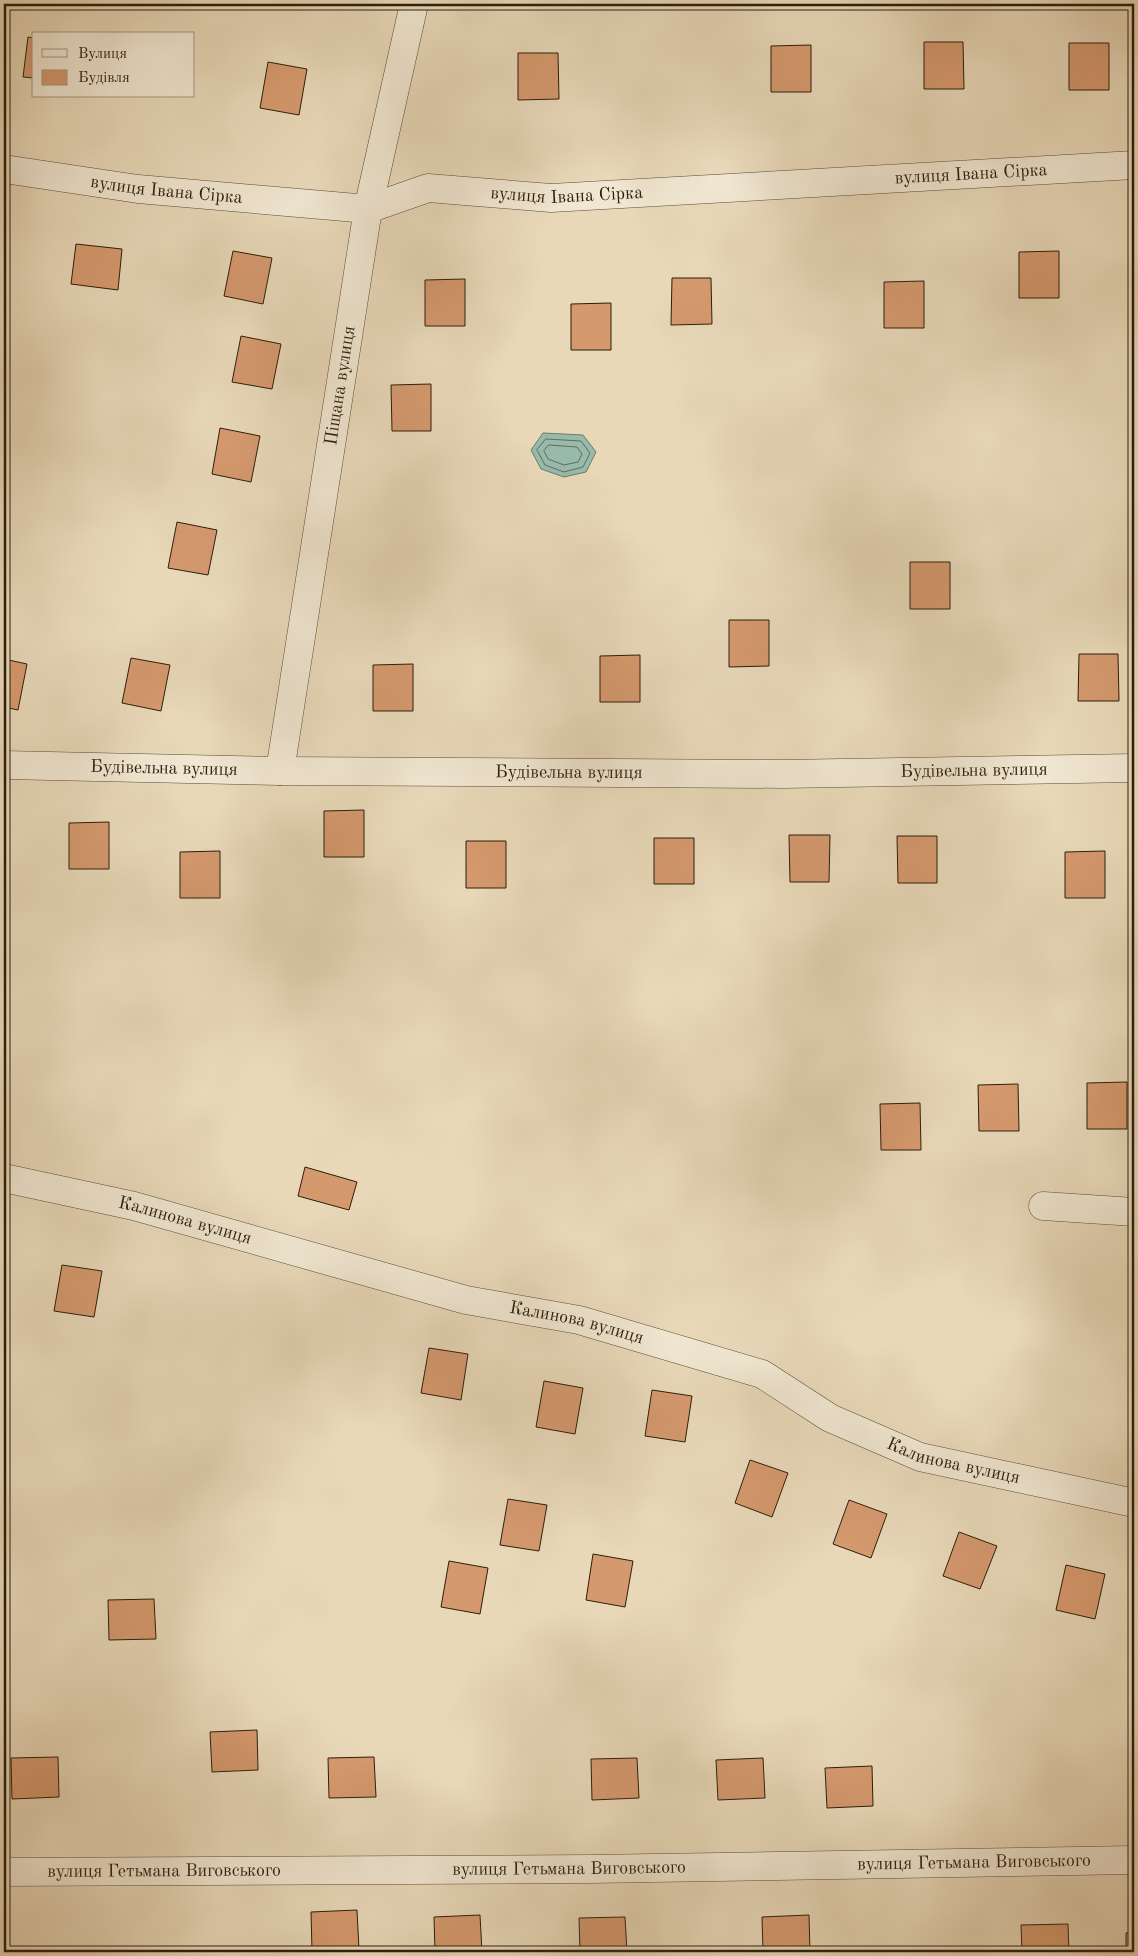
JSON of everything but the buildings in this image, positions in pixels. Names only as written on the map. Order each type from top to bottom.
[{"type":"street","name":"Піщана вулиця","points":[[280,771],[368,208],[414,4]]},
{"type":"street","name":"вулиця Івана Сірка","points":[[4,168],[138,189],[368,208],[428,188],[551,198],[1134,166]]},
{"type":"street","name":"Будівельна вулиця","points":[[4,764],[280,771],[783,774],[1134,768]]},
{"type":"street","name":"Калинова вулиця","points":[[4,1178],[134,1206],[466,1300],[579,1320],[762,1374],[830,1418],[920,1457],[1134,1503]]},
{"type":"street","points":[[1043,1206],[1134,1212]]},
{"type":"street","name":"вулиця Гетьмана Виговського","points":[[4,1872],[591,1869],[1134,1860]]},
{"type":"water","points":[[543,433],[583,435],[596,452],[586,472],[564,477],[541,469],[531,450]]}]
